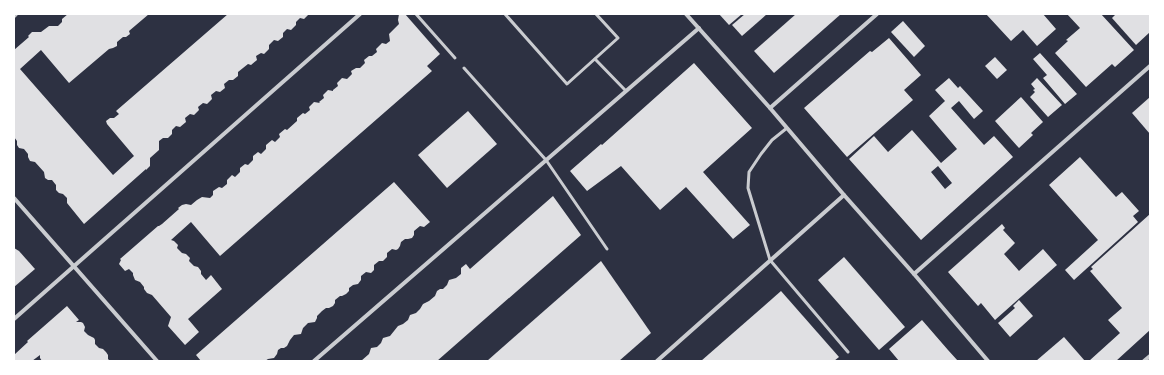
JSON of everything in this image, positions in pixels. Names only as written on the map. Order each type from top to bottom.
[{"type":"street","points":[[14,319],[360,14]]},
{"type":"street","points":[[686,14],[770,108],[988,361]]},
{"type":"street","points":[[770,108],[877,14]]},
{"type":"street","points":[[314,361],[699,28]]},
{"type":"street","points":[[914,274],[1150,66]]},
{"type":"street","points":[[657,361],[844,195]]},
{"type":"street","points":[[14,198],[157,361]]},
{"type":"street","points":[[1144,361],[1150,356]]},
{"type":"lane","points":[[416,14],[455,58]]},
{"type":"lane","points":[[505,14],[567,84],[618,38],[596,14]]},
{"type":"lane","points":[[595,59],[626,91]]},
{"type":"lane","points":[[464,68],[546,160],[607,249]]},
{"type":"lane","points":[[787,128],[772,140],[749,172],[748,188],[770,260],[848,352]]},
{"type":"building","points":[[68,14],[149,14],[129,31],[130,34],[117,42],[117,46],[109,49],[69,83],[41,50],[20,69],[113,175],[134,156],[106,121],[119,114],[116,111],[228,14],[309,14],[304,19],[300,18],[291,30],[287,29],[283,33],[283,37],[278,41],[274,40],[264,54],[261,53],[256,56],[257,60],[251,65],[248,64],[238,72],[238,76],[224,84],[225,88],[220,92],[216,91],[211,95],[212,99],[207,104],[203,103],[198,107],[199,110],[194,115],[190,114],[185,118],[186,122],[180,127],[176,126],[168,138],[163,138],[159,141],[159,150],[150,158],[150,166],[84,224],[67,203],[67,198],[56,190],[56,185],[52,180],[45,178],[44,172],[35,162],[30,161],[28,154],[24,149],[19,148],[14,137],[14,50],[29,37],[28,36],[32,32],[41,32],[49,26],[58,26],[62,22],[62,19]]},
{"type":"building","points":[[399,14],[405,14],[440,54],[427,66],[432,71],[220,256],[191,222],[171,240],[178,245],[177,248],[182,253],[186,254],[190,258],[189,261],[194,266],[198,267],[206,280],[211,275],[222,289],[188,319],[199,332],[185,345],[168,326],[171,317],[152,295],[147,293],[140,282],[135,280],[133,273],[129,269],[125,271],[119,264],[120,259],[182,205],[191,205],[202,197],[210,198],[213,195],[213,191],[219,187],[222,188],[227,184],[227,180],[232,175],[235,177],[240,172],[240,168],[245,164],[248,165],[253,160],[253,156],[258,152],[261,154],[266,149],[266,145],[272,140],[275,142],[280,137],[279,134],[285,129],[287,130],[303,113],[305,114],[310,110],[309,107],[314,102],[320,103],[319,102],[324,98],[323,95],[328,90],[333,91],[338,86],[337,83],[342,78],[347,79],[352,74],[351,71],[356,68],[360,68],[365,63],[364,60],[377,52],[376,49],[382,43],[386,44],[390,41],[389,34],[399,24]]},
{"type":"building","points":[[719,14],[742,14],[729,25]]},
{"type":"building","points":[[745,14],[767,14],[742,36],[732,25]]},
{"type":"building","points":[[796,14],[841,14],[774,73],[754,51]]},
{"type":"building","points":[[986,14],[1043,14],[1056,29],[1037,46],[1023,30],[1011,41]]},
{"type":"building","points":[[1067,14],[1101,14],[1134,50],[1115,67],[1112,64],[1086,87],[1055,53],[1068,41],[1066,40],[1080,28]]},
{"type":"building","points":[[1116,14],[1150,14],[1150,32],[1136,45],[1112,18]]},
{"type":"building","points":[[903,21],[925,46],[914,57],[891,32]]},
{"type":"building","points":[[889,38],[921,75],[904,90],[913,100],[847,157],[804,108],[870,51],[872,52]]},
{"type":"building","points":[[1040,53],[1077,94],[1065,104],[1043,78],[1047,75],[1033,59]]},
{"type":"building","points":[[995,57],[1007,70],[997,79],[985,66]]},
{"type":"building","points":[[694,63],[752,128],[703,172],[750,225],[733,239],[686,187],[660,210],[621,166],[587,191],[570,171],[601,144],[602,145]]},
{"type":"building","points":[[949,78],[958,88],[960,86],[983,111],[974,119],[959,101],[951,108],[984,145],[994,136],[1013,157],[921,240],[849,159],[874,136],[888,152],[912,130],[941,163],[957,149],[929,116],[945,101],[935,90]],"holes":[[[938,166],[952,183],[945,189],[931,172]]]},
{"type":"building","points":[[1037,78],[1062,105],[1048,117],[1030,97],[1035,92],[1033,90],[1035,89],[1031,84]]},
{"type":"building","points":[[1021,97],[1043,122],[1031,133],[1033,135],[1019,148],[995,121]]},
{"type":"building","points":[[1150,97],[1150,134],[1132,113]]},
{"type":"building","points":[[468,111],[497,144],[447,188],[418,155]]},
{"type":"building","points":[[1080,157],[1116,197],[1122,192],[1139,211],[1133,216],[1138,222],[1074,280],[1065,270],[1098,240],[1049,185]]},
{"type":"building","points":[[394,182],[430,222],[424,227],[420,226],[414,231],[412,238],[405,239],[401,242],[398,249],[392,249],[387,253],[387,257],[383,261],[379,261],[374,265],[374,270],[371,273],[366,272],[361,276],[361,280],[358,284],[353,285],[349,288],[349,291],[346,294],[335,300],[333,306],[322,311],[317,316],[315,322],[308,323],[303,328],[301,334],[294,335],[287,346],[278,350],[274,358],[265,361],[201,361],[196,355]]},
{"type":"building","points":[[553,196],[581,235],[437,361],[361,361],[369,354],[371,348],[377,347],[383,338],[390,336],[398,326],[408,320],[410,315],[416,313],[423,304],[435,296],[437,291],[443,289],[449,280],[456,278],[461,274],[461,268],[466,264],[470,269]]},
{"type":"building","points":[[1150,214],[1150,330],[1116,361],[1089,361],[1120,333],[1108,320],[1122,308],[1090,271],[1093,269],[1091,267]]},
{"type":"building","points":[[1002,224],[1005,228],[1003,230],[1015,243],[1004,254],[1019,271],[1043,249],[1057,265],[995,320],[981,303],[978,306],[948,272]]},
{"type":"building","points":[[14,248],[19,251],[35,269],[14,287]]},
{"type":"building","points":[[844,257],[905,327],[879,350],[818,280]]},
{"type":"building","points":[[601,261],[651,333],[619,361],[487,361]]},
{"type":"building","points":[[781,291],[839,357],[834,361],[701,361]]},
{"type":"building","points":[[1019,300],[1033,316],[1010,337],[998,323],[1015,308],[1013,306]]},
{"type":"building","points":[[67,306],[79,320],[76,322],[83,323],[85,327],[84,331],[94,338],[95,344],[106,352],[110,361],[42,361],[40,355],[32,361],[14,361],[14,355],[28,342],[27,341]]},
{"type":"building","points":[[922,320],[958,361],[899,361],[889,349]]},
{"type":"building","points":[[1064,337],[1085,361],[1036,361]]}]
